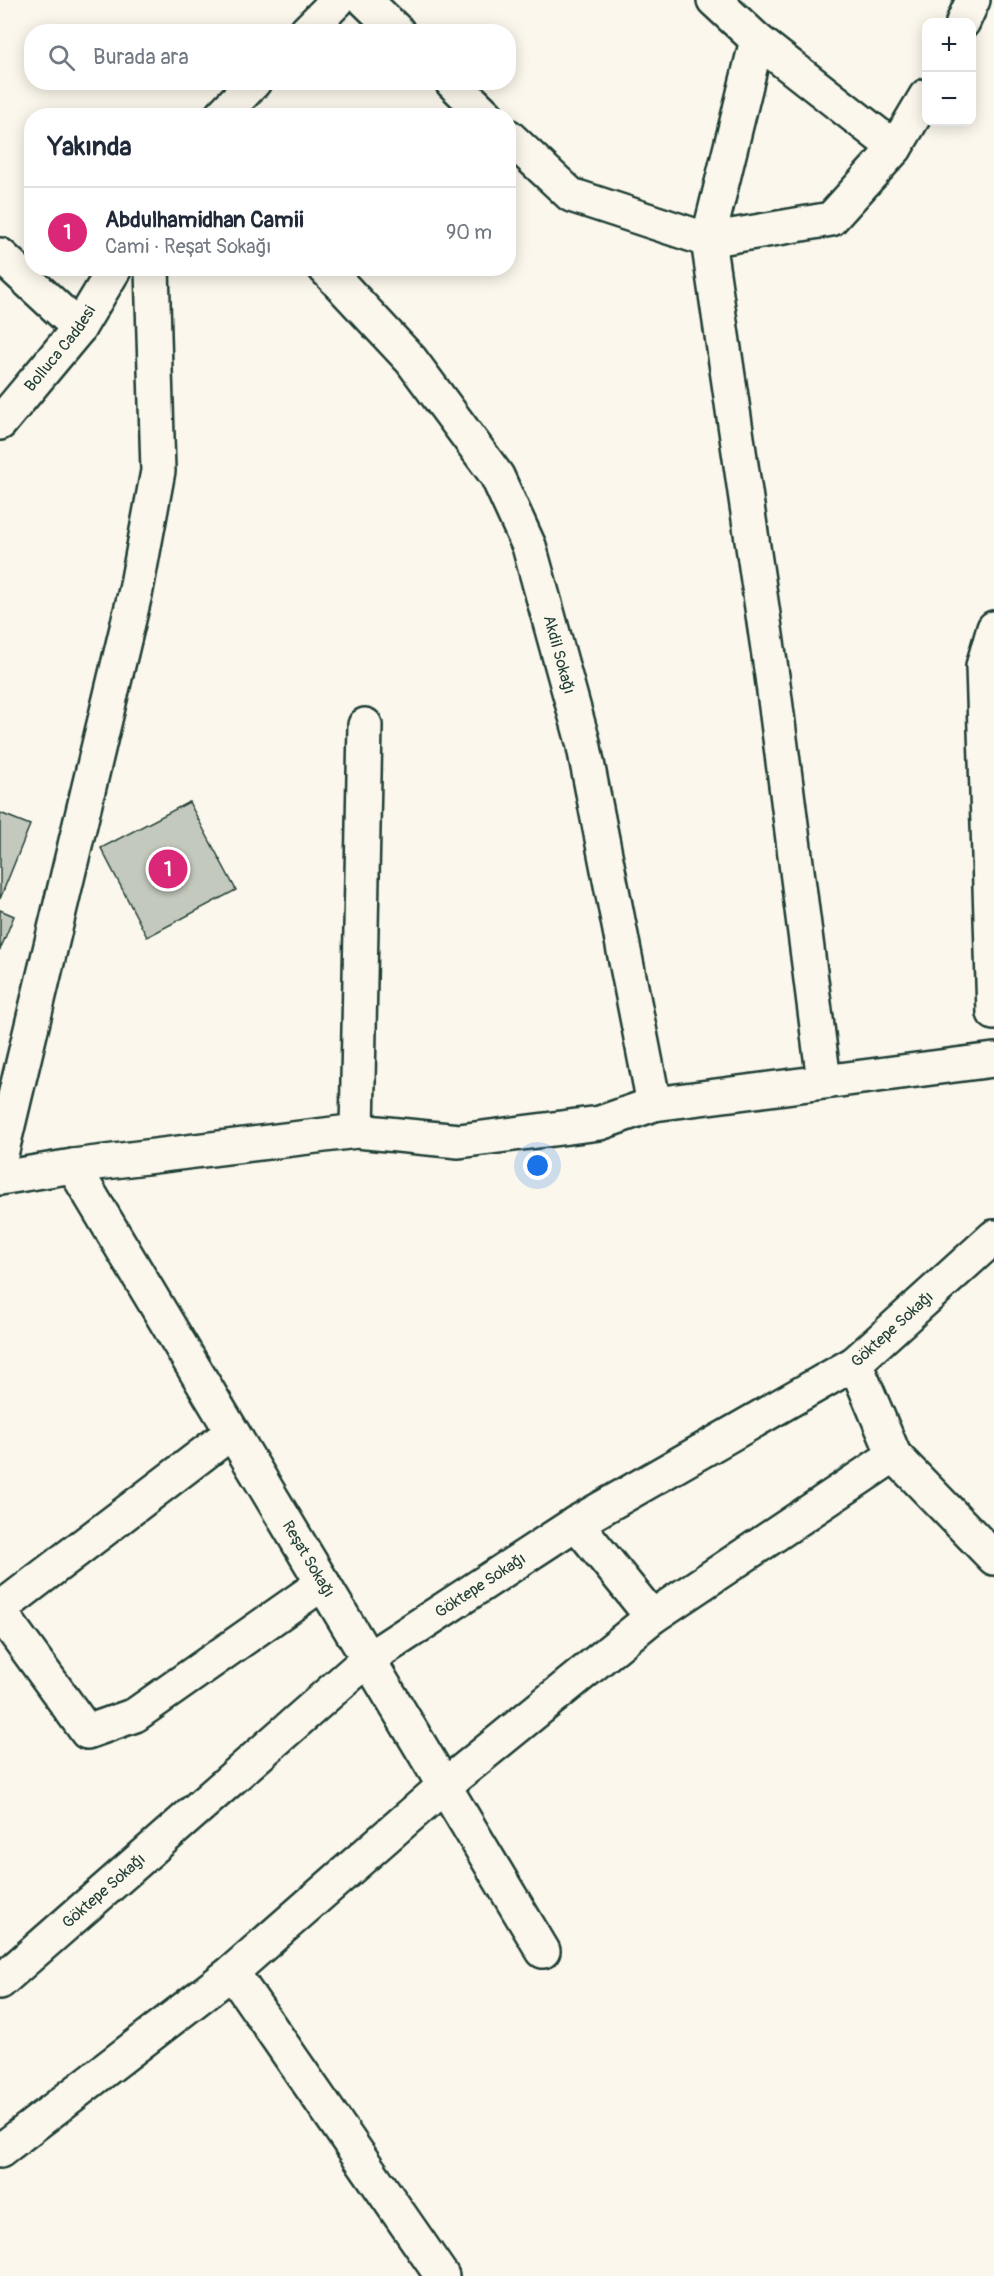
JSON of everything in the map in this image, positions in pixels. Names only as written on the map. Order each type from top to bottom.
[{"type":"street","points":[[714,0],[757,40],[895,148]]},
{"type":"street","points":[[965,18],[973,0]]},
{"type":"street","points":[[316,24],[343,1],[384,24]]},
{"type":"street","points":[[757,40],[708,240],[772,676],[824,1082]]},
{"type":"street","points":[[229,108],[246,90]]},
{"type":"street","points":[[460,90],[479,108]]},
{"type":"street","points":[[516,143],[571,195],[708,240],[831,219],[895,148],[922,104]]},
{"type":"street","points":[[0,255],[79,328]]},
{"type":"street","name":"Bolluca Caddesi","points":[[0,423],[79,328],[110,276]]},
{"type":"street","points":[[0,1159],[136,590],[158,471],[152,276]]},
{"type":"street","name":"Akdil Sokağı","points":[[332,276],[411,360],[496,476],[529,546],[583,742],[654,1104]]},
{"type":"street","points":[[994,627],[984,666],[994,1014]]},
{"type":"street","points":[[357,1131],[365,725]]},
{"type":"street","points":[[0,1178],[73,1166],[357,1131],[459,1142],[600,1123],[654,1104],[994,1060]]},
{"type":"street","name":"Reşat Sokağı","points":[[73,1166],[543,1951]]},
{"type":"street","name":"Göktepe Sokağı","points":[[1,1980],[368,1659],[576,1523],[855,1363],[994,1237]]},
{"type":"street","points":[[855,1363],[894,1455],[994,1558]]},
{"type":"street","points":[[232,1432],[0,1610],[87,1732],[135,1715],[323,1583]]},
{"type":"street","points":[[0,2151],[232,1972],[444,1786],[652,1617],[894,1455]]},
{"type":"street","points":[[576,1523],[652,1617]]},
{"type":"street","points":[[232,1972],[442,2276]]},
{"type":"building","points":[[189,802],[236,890],[147,937],[101,848]]},
{"type":"building","points":[[0,813],[30,825],[0,899]]},
{"type":"building","points":[[0,910],[14,916],[0,950]]},
{"type":"place","name":"Abdulhamidhan Camii","points":[[168,869]]}]
